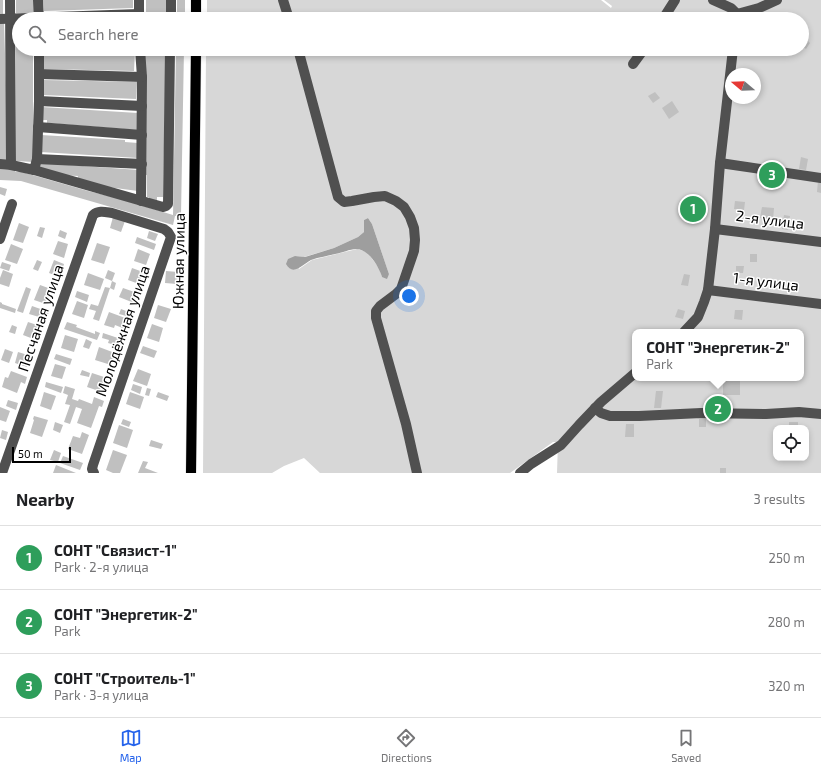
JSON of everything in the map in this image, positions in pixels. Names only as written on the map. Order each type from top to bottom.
[{"type":"main road","points":[[196,0],[196,12]]},
{"type":"main road","name":"Южная улица","points":[[191,473],[196,56]]},
{"type":"street","points":[[10,0],[11,165]]},
{"type":"street","points":[[38,0],[39,12]]},
{"type":"street","points":[[139,0],[139,12]]},
{"type":"street","points":[[171,0],[171,12]]},
{"type":"street","points":[[283,0],[287,12]]},
{"type":"street","points":[[668,12],[676,0]]},
{"type":"street","points":[[712,0],[731,8],[734,12]]},
{"type":"street","points":[[748,12],[777,0]]},
{"type":"street","points":[[0,19],[11,19]]},
{"type":"street","points":[[34,170],[37,159],[39,56]]},
{"type":"street","points":[[140,56],[142,77],[141,201]]},
{"type":"street","points":[[0,164],[34,170],[141,201],[163,207],[166,206],[168,204],[170,56]]},
{"type":"street","points":[[300,56],[338,197],[344,202],[384,196],[396,201],[404,207],[414,228],[416,240],[414,251],[401,289],[380,306],[376,311],[376,318],[406,424],[417,473]]},
{"type":"street","points":[[633,64],[639,56]]},
{"type":"street","points":[[687,329],[698,317],[708,290],[732,56]]},
{"type":"street","points":[[39,74],[142,77]]},
{"type":"street","points":[[39,101],[142,106]]},
{"type":"street","points":[[38,128],[142,135]]},
{"type":"street","points":[[37,159],[142,164]]},
{"type":"street","points":[[720,163],[821,178]]},
{"type":"street","points":[[0,239],[12,204]]},
{"type":"street","name":"Песчаная улица","points":[[2,473],[93,215],[96,212],[104,211],[135,220]]},
{"type":"street","name":"Молодёжная улица","points":[[94,473],[92,469],[93,465],[170,237],[168,232],[164,229],[135,220]]},
{"type":"street","name":"2-я улица","points":[[715,229],[821,242]]},
{"type":"street","name":"1-я улица","points":[[708,290],[821,304]]},
{"type":"street","points":[[520,473],[531,464],[561,446],[601,402],[632,376]]},
{"type":"street","points":[[596,408],[601,413],[610,416],[701,413],[766,414],[799,412],[821,414]]},
{"type":"shaded area","points":[[207,0],[601,0],[611,8],[612,6],[604,0],[821,0],[821,473],[557,473],[558,442],[553,442],[510,473],[320,473],[304,458],[284,466],[272,473],[203,473],[206,56],[809,56],[809,12],[207,12]],"holes":[[[368,218],[372,224],[389,274],[382,277],[379,268],[367,252],[357,249],[312,260],[299,269],[295,256],[304,257],[334,248],[358,237],[364,232],[364,220]]]},
{"type":"shaded area","points":[[368,218],[372,224],[389,274],[387,279],[382,277],[376,264],[369,255],[356,249],[311,260],[295,270],[289,268],[286,264],[288,259],[295,256],[305,257],[334,248],[358,237],[364,232],[364,220]]},
{"type":"building","points":[[0,0],[3,0],[3,14],[0,14]]},
{"type":"building","points":[[16,0],[34,0],[34,12],[16,12]]},
{"type":"building","points":[[43,0],[133,0],[133,8],[44,11]]},
{"type":"building","points":[[146,0],[167,0],[166,12],[146,12]]},
{"type":"building","points":[[177,0],[185,0],[185,12],[177,12]]},
{"type":"building","points":[[0,23],[4,23],[6,160],[0,160]]},
{"type":"building","points":[[16,56],[33,56],[33,162],[16,161]]},
{"type":"building","points":[[44,56],[135,56],[134,71],[44,69]]},
{"type":"building","points":[[145,56],[166,56],[163,197],[157,197],[157,202],[149,201],[149,197],[147,197],[147,175],[145,175]]},
{"type":"building","points":[[176,56],[184,56],[181,215],[175,216],[173,225],[21,181],[0,180],[0,169],[15,170],[15,172],[22,172],[173,215]]},
{"type":"building","points":[[44,80],[137,82],[136,99],[43,95]]},
{"type":"building","points":[[655,92],[660,98],[653,103],[648,96]]},
{"type":"building","points":[[672,101],[679,112],[669,119],[662,108]]},
{"type":"building","points":[[42,107],[138,113],[137,130],[47,123],[47,120],[41,120]]},
{"type":"building","points":[[41,135],[125,140],[125,142],[138,143],[138,158],[40,152]]},
{"type":"building","points":[[801,157],[808,159],[806,170],[799,169]]},
{"type":"building","points":[[40,163],[139,170],[138,191],[92,185],[77,181],[78,176],[58,175],[39,168]]},
{"type":"building","points":[[818,181],[821,181],[821,193],[817,192]]},
{"type":"building","points":[[0,187],[7,189],[5,196],[0,194]]},
{"type":"building","points":[[735,201],[745,202],[744,210],[734,209]]},
{"type":"building","points":[[762,207],[774,208],[773,220],[760,218]]},
{"type":"building","points":[[784,215],[790,216],[788,230],[782,229]]},
{"type":"building","points":[[113,217],[125,221],[121,232],[110,228]]},
{"type":"building","points":[[19,223],[29,227],[23,243],[13,240]]},
{"type":"building","points":[[40,227],[45,228],[42,238],[37,236]]},
{"type":"building","points":[[60,230],[67,233],[65,239],[58,236]]},
{"type":"building","points":[[149,231],[158,234],[155,241],[147,238]]},
{"type":"building","points":[[137,237],[156,244],[154,250],[135,243]]},
{"type":"building","points":[[58,241],[68,244],[64,258],[53,254]]},
{"type":"building","points":[[97,243],[110,247],[104,264],[91,260]]},
{"type":"building","points":[[11,244],[23,249],[17,264],[5,260]]},
{"type":"building","points":[[138,249],[150,254],[146,265],[134,261]]},
{"type":"building","points":[[750,254],[757,254],[757,262],[750,262]]},
{"type":"building","points":[[37,260],[42,262],[38,271],[33,269]]},
{"type":"building","points":[[54,260],[64,264],[60,277],[49,273]]},
{"type":"building","points":[[2,262],[11,265],[9,271],[0,268]]},
{"type":"building","points":[[736,266],[744,266],[743,273],[736,273]]},
{"type":"building","points":[[132,268],[143,272],[139,284],[128,280]]},
{"type":"building","points":[[3,270],[13,274],[9,287],[0,284],[0,278]]},
{"type":"building","points":[[108,270],[115,273],[112,281],[105,278]]},
{"type":"building","points":[[166,271],[178,272],[177,284],[165,283]]},
{"type":"building","points":[[88,273],[104,279],[100,290],[84,285]]},
{"type":"building","points":[[684,274],[690,275],[688,286],[681,285]]},
{"type":"building","points":[[112,281],[116,283],[114,290],[110,288]]},
{"type":"building","points":[[40,285],[51,289],[46,304],[34,300]]},
{"type":"building","points":[[26,287],[31,289],[23,313],[17,311]]},
{"type":"building","points":[[105,287],[110,288],[99,321],[93,319],[96,311],[89,309],[91,304],[98,306]]},
{"type":"building","points":[[123,288],[137,293],[134,303],[119,297]]},
{"type":"building","points":[[77,291],[89,295],[87,302],[75,297]]},
{"type":"building","points":[[77,301],[88,305],[84,318],[72,314]]},
{"type":"building","points":[[0,302],[16,309],[15,313],[0,308]]},
{"type":"building","points":[[158,305],[171,309],[166,322],[154,318]]},
{"type":"building","points":[[32,306],[49,312],[46,319],[29,314]]},
{"type":"building","points":[[121,309],[131,313],[130,317],[119,314]]},
{"type":"building","points":[[678,309],[685,311],[683,319],[675,317]]},
{"type":"building","points":[[735,310],[743,310],[742,320],[734,319]]},
{"type":"building","points":[[109,312],[128,319],[125,329],[115,325],[114,328],[104,325]]},
{"type":"building","points":[[28,322],[40,326],[36,340],[23,335]]},
{"type":"building","points":[[67,322],[95,334],[95,331],[100,333],[97,340],[64,329]]},
{"type":"building","points":[[152,324],[163,328],[159,342],[147,338]]},
{"type":"building","points":[[12,325],[17,327],[15,334],[9,332]]},
{"type":"building","points":[[103,333],[124,340],[122,347],[108,343],[109,340],[102,338]]},
{"type":"building","points":[[65,335],[78,339],[74,352],[61,348]]},
{"type":"building","points":[[86,339],[92,342],[89,349],[83,347]]},
{"type":"building","points":[[143,346],[157,351],[154,358],[140,353]]},
{"type":"building","points":[[99,347],[115,353],[111,365],[95,360]]},
{"type":"building","points":[[5,349],[13,352],[9,363],[1,360]]},
{"type":"building","points":[[18,352],[31,356],[27,367],[15,363]]},
{"type":"building","points":[[56,354],[72,359],[70,365],[54,359]]},
{"type":"building","points":[[55,364],[66,367],[62,379],[51,376]]},
{"type":"building","points":[[138,369],[151,374],[147,386],[133,381]]},
{"type":"building","points":[[82,370],[90,373],[89,377],[80,375]]},
{"type":"building","points":[[11,371],[27,377],[25,384],[21,382],[17,393],[2,387],[5,377],[8,378]]},
{"type":"building","points":[[92,373],[107,378],[102,392],[87,387]]},
{"type":"building","points":[[723,381],[740,381],[740,395],[723,395]]},
{"type":"building","points":[[46,382],[63,387],[61,393],[45,387]]},
{"type":"building","points":[[133,384],[142,387],[140,394],[131,390]]},
{"type":"building","points":[[65,386],[75,389],[72,399],[78,401],[79,399],[92,404],[94,397],[104,401],[102,407],[99,406],[91,428],[77,423],[82,409],[76,407],[70,424],[64,422],[70,405],[65,404],[68,395],[63,393]]},
{"type":"building","points":[[147,388],[151,389],[149,396],[145,395]]},
{"type":"building","points":[[656,391],[663,391],[661,408],[654,408]]},
{"type":"building","points":[[44,392],[56,396],[51,410],[40,406]]},
{"type":"building","points":[[130,392],[144,397],[140,409],[126,404]]},
{"type":"building","points":[[158,392],[169,396],[167,401],[156,397]]},
{"type":"building","points":[[8,400],[18,403],[16,410],[6,406]]},
{"type":"building","points":[[718,402],[725,402],[725,408],[718,408]]},
{"type":"building","points":[[0,407],[10,411],[6,422],[0,420]]},
{"type":"building","points":[[34,416],[48,420],[42,437],[30,433]]},
{"type":"building","points":[[123,419],[131,422],[129,427],[121,424]]},
{"type":"building","points":[[699,419],[706,419],[706,427],[699,427]]},
{"type":"building","points":[[55,422],[63,425],[60,433],[53,430]]},
{"type":"building","points":[[789,422],[798,422],[798,425],[789,425]]},
{"type":"building","points":[[626,424],[634,424],[634,437],[625,437]]},
{"type":"building","points":[[119,425],[133,430],[127,448],[113,443]]},
{"type":"building","points":[[2,430],[8,432],[6,440],[0,438]]},
{"type":"building","points":[[82,432],[89,435],[82,454],[68,449],[73,436],[80,438]]},
{"type":"building","points":[[151,440],[163,444],[161,449],[149,446]]},
{"type":"building","points":[[54,450],[61,453],[58,462],[50,460]]},
{"type":"building","points":[[113,450],[127,455],[120,473],[113,473],[106,470]]},
{"type":"building","points":[[63,456],[83,463],[80,470],[60,463]]},
{"type":"building","points":[[143,461],[148,462],[145,468],[158,473],[138,473]]},
{"type":"building","points":[[56,465],[76,473],[53,473]]},
{"type":"building","points":[[720,468],[726,468],[726,473],[720,473]]},
{"type":"place","name":"СОНТ \"Строитель-1\"","points":[[772,175]]},
{"type":"place","name":"СОНТ \"Связист-1\"","points":[[693,209]]},
{"type":"place","name":"СОНТ \"Энергетик-2\"","points":[[718,409]]}]
